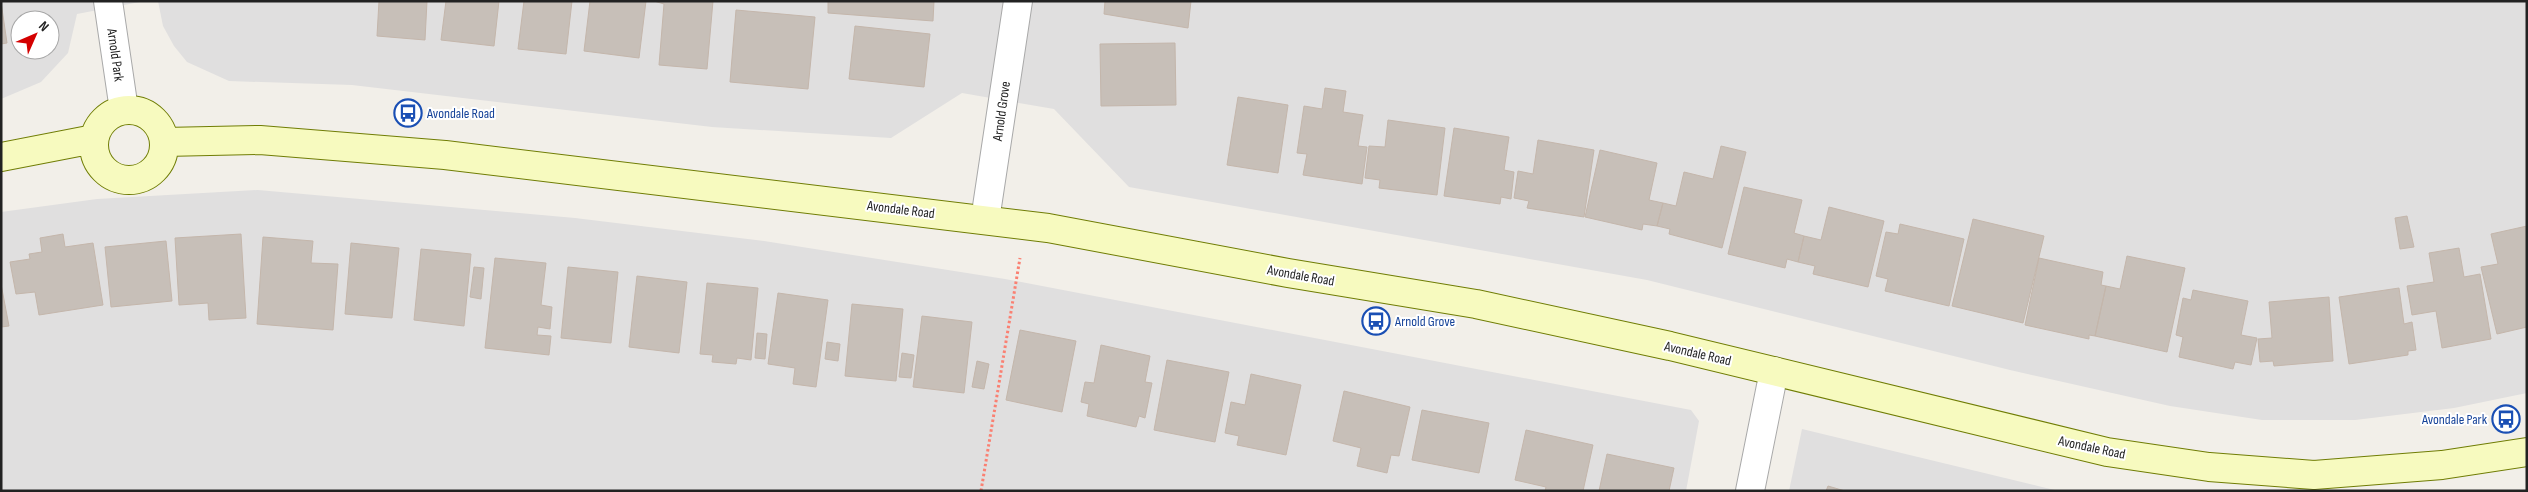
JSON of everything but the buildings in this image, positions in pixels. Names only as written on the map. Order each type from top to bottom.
[{"type":"street","name":"Arnold Park","points":[[108,1],[124,110]]},
{"type":"street","name":"Arnold Grove","points":[[985,220],[1018,1]]},
{"type":"street","points":[[124,110],[141,112],[155,121],[162,131],[164,148],[158,165],[150,173],[139,178],[127,180],[116,177],[102,167],[95,151],[94,139],[104,119],[124,110]]},
{"type":"street","points":[[1,157],[94,139]]},
{"type":"street","name":"Avondale Road","points":[[164,148],[260,140],[446,155],[1025,225],[1288,273],[1476,304],[1774,371],[2107,452],[2209,467],[2314,476],[2442,465],[2527,452]]},
{"type":"street","points":[[1750,491],[1774,371]]},
{"type":"path","points":[[981,491],[1025,225]]},
{"type":"shaded area","points":[[1,1],[145,1],[77,14],[68,53],[41,82],[1,99]]},
{"type":"shaded area","points":[[158,1],[2527,1],[2527,393],[2454,408],[2355,420],[2262,420],[2170,406],[2010,370],[1647,280],[1129,187],[1054,109],[962,93],[891,138],[712,127],[352,85],[229,81],[187,62],[174,46],[163,26]]},
{"type":"shaded area","points":[[258,190],[575,218],[764,241],[1005,279],[1691,410],[1699,421],[1686,491],[1,491],[1,212],[97,199]]},
{"type":"shaded area","points":[[1802,429],[2042,487],[2059,491],[1789,491]]},
{"type":"place","name":"Avondale Road","points":[[408,113]]},
{"type":"place","name":"Arnold Grove","points":[[1376,321]]},
{"type":"place","name":"Avondale Park","points":[[2506,419]]}]
